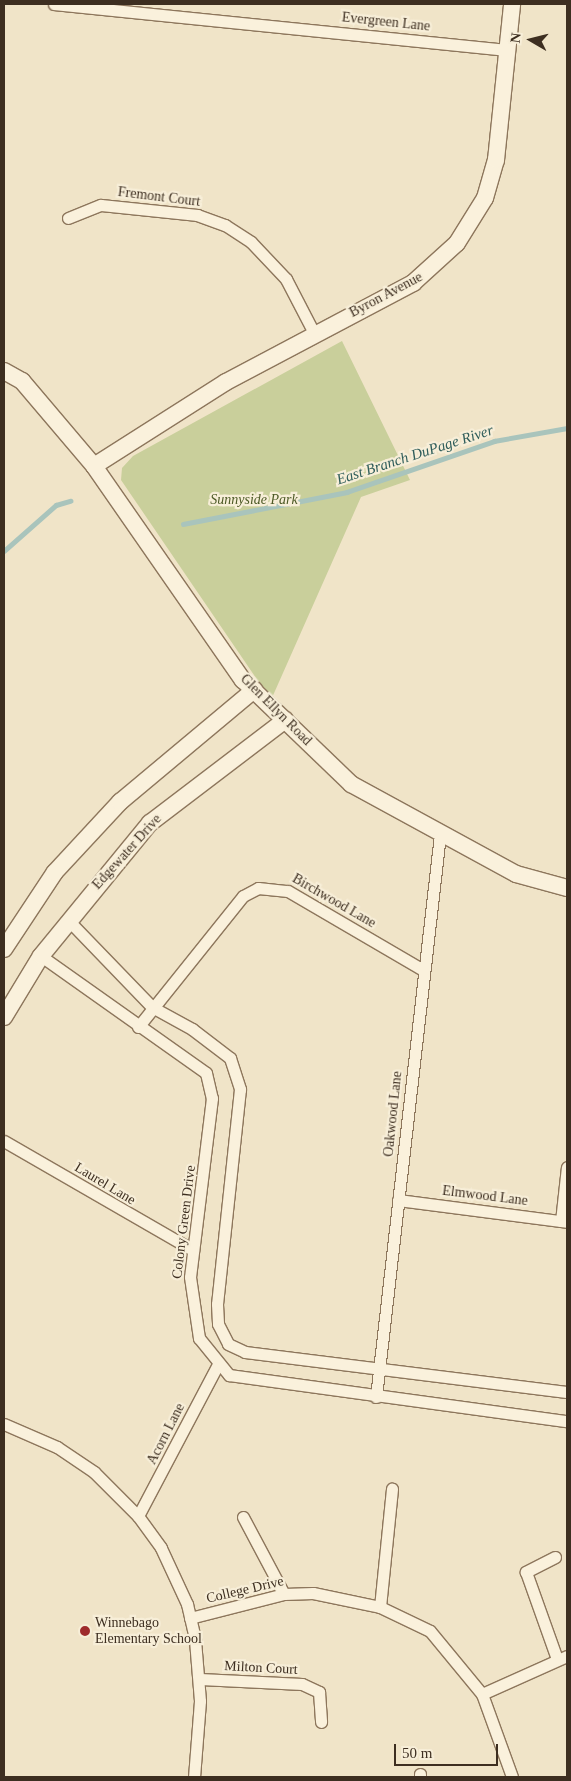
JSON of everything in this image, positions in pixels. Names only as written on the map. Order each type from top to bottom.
[{"type":"street","name":"Evergreen Lane","points":[[54,4],[508,50]]},
{"type":"street","name":"Byron Avenue","points":[[94,466],[187,405],[314,333],[413,283],[466,232],[485,198],[496,160],[512,4]]},
{"type":"street","name":"Fremont Court","points":[[68,218],[101,205],[196,214],[225,225],[251,242],[286,279],[314,333]]},
{"type":"street","name":"Glen Ellyn Road","points":[[4,371],[22,381],[94,466],[254,690],[351,784],[516,874],[567,888]]},
{"type":"street","points":[[4,949],[55,872],[120,802],[254,690]]},
{"type":"street","name":"Edgewater Drive","points":[[4,1017],[41,956],[150,823],[285,720]]},
{"type":"street","name":"Oakwood Lane","points":[[376,1397],[423,970],[440,834]]},
{"type":"street","name":"Birchwood Lane","points":[[138,1027],[152,1007],[243,896],[265,887],[288,891],[423,970]]},
{"type":"street","points":[[69,921],[152,1007],[192,1029],[230,1058],[240,1088],[217,1304],[218,1324],[228,1344],[245,1352],[567,1392]]},
{"type":"street","name":"Colony Green Drive","points":[[41,956],[138,1027],[206,1073],[212,1098],[190,1277],[199,1338],[218,1364],[229,1375],[243,1379],[376,1397],[567,1420]]},
{"type":"street","name":"Laurel Lane","points":[[4,1141],[194,1250]]},
{"type":"street","points":[[564,1221],[567,1167]]},
{"type":"street","name":"Elmwood Lane","points":[[398,1200],[564,1221]]},
{"type":"street","name":"Acorn Lane","points":[[138,1516],[218,1364]]},
{"type":"street","points":[[4,1424],[75,1458],[138,1516],[168,1562],[190,1618],[200,1679],[194,1777]]},
{"type":"street","points":[[380,1607],[392,1488]]},
{"type":"street","points":[[244,1517],[284,1594]]},
{"type":"street","points":[[482,1694],[562,1657],[526,1572],[555,1557]]},
{"type":"street","name":"College Drive","points":[[190,1618],[284,1594],[313,1593],[380,1607],[430,1631],[482,1694],[512,1777]]},
{"type":"street","name":"Milton Court","points":[[200,1679],[302,1684],[319,1692],[321,1722]]},
{"type":"green space","name":"Sunnyside Park","points":[[342,341],[410,480],[361,497],[271,700],[121,480],[122,468],[133,456]]},
{"type":"waterway","name":"East Branch DuPage River","points":[[183,524],[347,492],[494,441],[567,428]]},
{"type":"waterway","name":"East Branch DuPage River","points":[[4,551],[56,505],[70,501]]},
{"type":"place","name":"Winnebago Elementary School","points":[[85,1631]]}]
